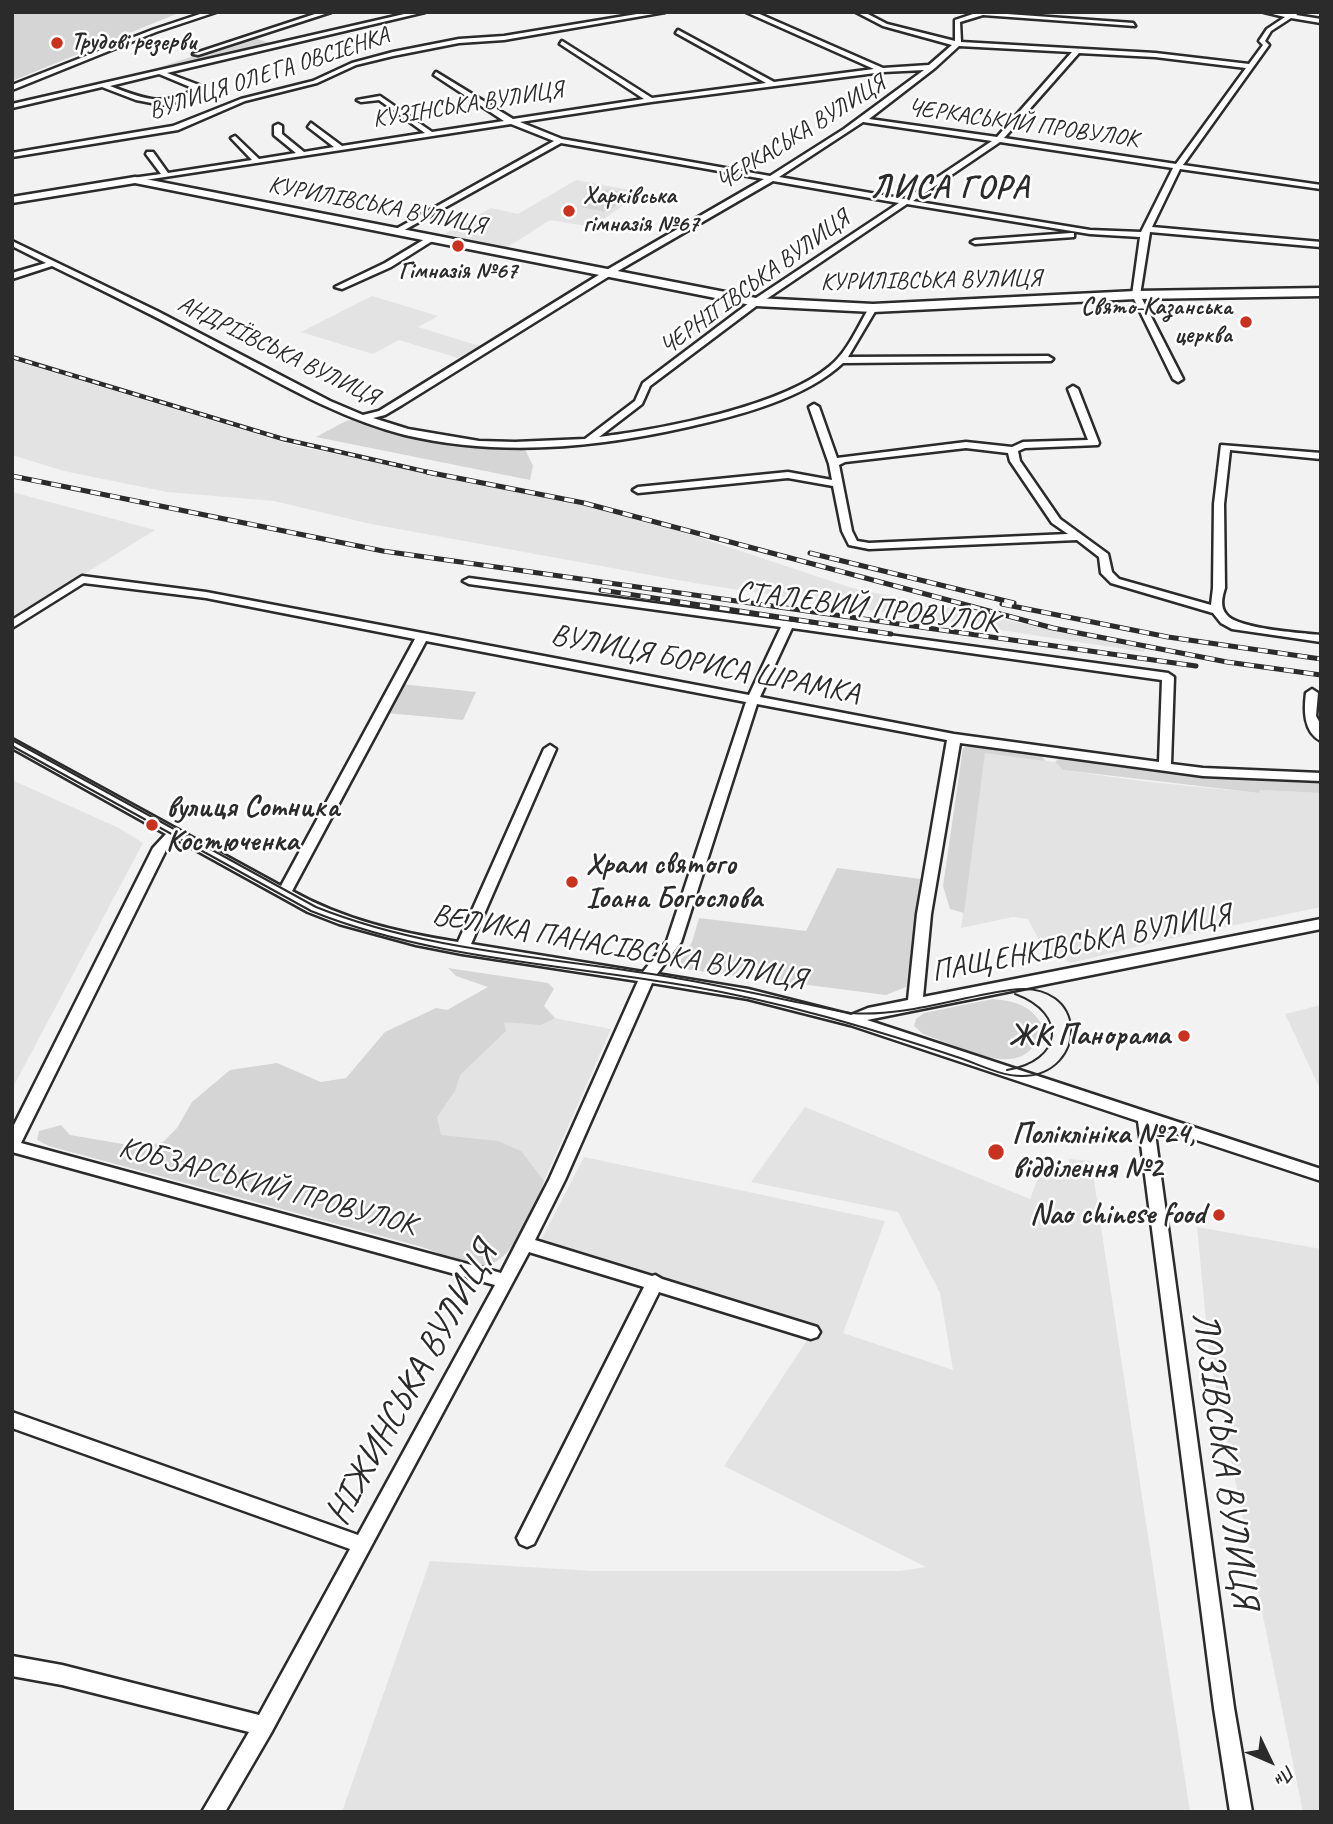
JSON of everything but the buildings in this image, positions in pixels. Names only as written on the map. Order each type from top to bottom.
[{"type":"main road","name":"КУРИЛІВСЬКА ВУЛИЦЯ","points":[[135,180],[756,302],[873,308],[1136,295],[1321,292]]},
{"type":"main road","name":"КУЗІНСЬКА ВУЛИЦЯ","points":[[12,200],[135,180]]},
{"type":"street","points":[[12,88],[154,31],[213,12]]},
{"type":"street","points":[[132,77],[328,12]]},
{"type":"street","points":[[12,106],[422,12]]},
{"type":"street","name":"ВУЛИЦЯ ОЛЕГА ОВСІЄНКА","points":[[12,155],[175,128],[243,100],[315,82],[354,64],[393,54],[459,41],[504,38],[662,12]]},
{"type":"street","points":[[749,12],[883,70]]},
{"type":"street","points":[[859,12],[886,25],[958,43],[1078,50],[1249,66]]},
{"type":"street","points":[[1267,12],[1321,21]]},
{"type":"street","points":[[1178,379],[1136,295],[1138,261],[1145,232],[1178,166],[1266,45],[1262,41],[1269,30],[1278,27],[1286,16],[1297,12]]},
{"type":"street","points":[[983,13],[1133,25]]},
{"type":"street","name":"ЧЕРКАСЬКА ВУЛИЦЯ","points":[[360,418],[376,416],[399,403],[606,274],[863,120],[933,67],[958,43],[957,21],[983,13]]},
{"type":"street","points":[[382,20],[401,29]]},
{"type":"street","points":[[678,32],[773,84]]},
{"type":"street","points":[[562,43],[650,100]]},
{"type":"street","name":"ЧЕРНІГІВСЬКА ВУЛИЦЯ","points":[[586,444],[639,402],[646,385],[756,302],[1000,139],[1078,50]]},
{"type":"street","name":"КУЗІНСЬКА ВУЛИЦЯ","points":[[135,180],[508,120],[883,70],[933,67]]},
{"type":"street","points":[[102,85],[152,105],[178,100],[199,90],[158,71]]},
{"type":"street","points":[[436,74],[508,120],[560,141],[1090,232]]},
{"type":"street","points":[[361,100],[380,98],[428,132]]},
{"type":"street","name":"ЧЕРКАСЬКИЙ ПРОВУЛОК","points":[[863,120],[1321,187]]},
{"type":"street","points":[[311,125],[339,147]]},
{"type":"street","points":[[278,126],[278,135],[301,153]]},
{"type":"street","points":[[235,138],[257,161]]},
{"type":"street","points":[[399,231],[560,141]]},
{"type":"street","points":[[150,154],[166,175]]},
{"type":"street","points":[[975,242],[1090,232],[1145,232],[1321,245]]},
{"type":"street","points":[[339,287],[388,265],[433,237]]},
{"type":"street","name":"АНДРІЇВСЬКА ВУЛИЦЯ","points":[[12,243],[360,418],[429,436],[491,444],[586,444],[636,438],[729,413],[802,386],[842,360],[873,308]]},
{"type":"street","points":[[12,275],[53,263]]},
{"type":"street","points":[[842,360],[1048,359]]},
{"type":"street","points":[[834,464],[842,459],[966,445],[1013,450],[1023,445],[1094,443],[1073,389]]},
{"type":"street","points":[[814,407],[834,464],[853,543],[869,546],[1079,537]]},
{"type":"street","points":[[1216,610],[1219,504],[1225,447],[1321,456]]},
{"type":"street","points":[[1013,450],[1015,461],[1056,521],[1104,556],[1107,573],[1115,581],[1130,588],[1216,610],[1226,622],[1246,629],[1321,639]]},
{"type":"street","points":[[638,490],[788,475],[838,484]]},
{"type":"street","name":"ВУЛИЦЯ БОРИСА ШРАМКА","points":[[12,625],[82,579],[206,595],[954,738],[1203,772],[1321,777]]},
{"type":"street","name":"СТАЛЕВИЙ ПРОВУЛОК","points":[[469,581],[787,626],[937,642],[1168,677],[1165,767]]},
{"type":"street","name":"НІЖИНСЬКА ВУЛИЦЯ","points":[[213,1812],[264,1726],[526,1244],[647,977],[674,942],[752,701],[787,626]]},
{"type":"street","points":[[284,893],[422,637]]},
{"type":"street","points":[[1312,693],[1310,716],[1321,737]]},
{"type":"street","points":[[915,1005],[924,914],[954,738]]},
{"type":"street","name":"ВЕЛИКА ПАНАСІВСЬКА ВУЛИЦЯ","points":[[12,743],[284,893],[344,921],[462,949],[748,994],[853,1021],[1321,1175]]},
{"type":"street","points":[[462,949],[550,749]]},
{"type":"street","points":[[12,1146],[160,848],[174,833]]},
{"type":"street","name":"ПАЩЕНКІВСЬКА ВУЛИЦЯ","points":[[853,1021],[868,1013],[1321,923]]},
{"type":"street","name":"ЛОЗІВСЬКА ВУЛИЦЯ","points":[[1145,1116],[1224,1709],[1241,1812]]},
{"type":"street","name":"КОБЗАРСЬКИЙ ПРОВУЛОК","points":[[12,1146],[506,1281]]},
{"type":"street","points":[[526,1244],[811,1332]]},
{"type":"street","points":[[527,1538],[655,1282]]},
{"type":"street","points":[[12,1420],[362,1545]]},
{"type":"street","points":[[12,1666],[62,1675],[264,1726]]},
{"type":"shaded area","name":"Трудові резерви","points":[[12,12],[181,12],[12,81]]},
{"type":"shaded area","points":[[252,37],[272,44],[148,71]]},
{"type":"shaded area","name":"Харківська гімназія №67","points":[[576,180],[641,192],[593,227],[550,220],[506,248],[445,234],[491,208],[518,214]]},
{"type":"shaded area","points":[[607,189],[632,194],[607,212],[581,207]]},
{"type":"shaded area","points":[[372,296],[438,316],[418,327],[480,346],[458,358],[399,340],[373,354],[301,332]]},
{"type":"shaded area","points":[[12,360],[296,446],[555,498],[665,526],[852,588],[1145,649],[1144,652],[694,583],[371,524],[274,501],[167,492],[64,471],[12,455]]},
{"type":"shaded area","points":[[360,418],[441,437],[523,445],[533,466],[530,480],[316,437],[346,421]]},
{"type":"shaded area","points":[[12,492],[155,530],[12,619]]},
{"type":"shaded area","points":[[401,684],[476,692],[463,720],[386,713]]},
{"type":"shaded area","points":[[974,744],[1041,753],[1045,761],[985,753],[964,913],[950,909],[943,886],[963,748]]},
{"type":"shaded area","points":[[985,752],[1055,762],[1063,770],[1141,781],[1259,793],[1260,790],[1321,793],[1321,907],[1168,939],[1071,963],[1043,948],[1028,919],[1013,917],[961,928]]},
{"type":"shaded area","points":[[1060,757],[1164,773],[1321,779],[1321,793],[1260,790],[1259,793],[1063,770],[1055,762]]},
{"type":"shaded area","points":[[12,780],[119,828],[143,843],[12,1089]]},
{"type":"shaded area","points":[[837,868],[921,879],[906,987],[886,995],[676,968],[692,942],[699,918],[806,931]]},
{"type":"shaded area","points":[[448,968],[548,983],[554,989],[544,1006],[555,1018],[541,1025],[504,1022],[506,1031],[460,1075],[455,1091],[437,1117],[441,1135],[498,1141],[521,1151],[544,1181],[529,1220],[520,1234],[501,1258],[490,1265],[465,1263],[422,1247],[49,1146],[37,1140],[39,1131],[61,1125],[70,1135],[140,1147],[163,1142],[177,1128],[192,1102],[230,1070],[277,1063],[321,1082],[346,1078],[385,1032],[436,1008],[447,1010],[488,987],[456,976]]},
{"type":"shaded area","points":[[993,999],[1021,1005],[1033,1013],[1042,1025],[1035,1044],[1024,1055],[1010,1059],[993,1058],[923,1034],[914,1026],[916,1019],[924,1013]]},
{"type":"shaded area","points":[[466,1001],[611,1029],[544,1181],[387,1148]]},
{"type":"shaded area","points":[[1321,1005],[1321,1091],[1285,1014]]},
{"type":"shaded area","points":[[805,1107],[1030,1199],[1038,1178],[1069,1174],[1069,1159],[1091,1161],[1190,1812],[342,1812],[430,1561],[593,1571],[900,1571],[926,1567],[724,1466],[817,1325],[540,1242],[584,1157],[885,1221],[843,1333],[953,1370],[940,1293],[898,1212],[751,1182]]},
{"type":"shaded area","points":[[1197,1227],[1321,1249],[1321,1812],[1303,1812],[1209,1352]]},
{"type":"tram line","points":[[12,740],[316,907],[359,922],[446,944],[670,977],[851,1013],[891,1012],[1010,990],[1036,990],[1055,998],[1067,1012],[1071,1028],[1069,1046],[1059,1061],[1044,1072],[1014,1076],[859,1026],[758,1000],[641,978],[450,950],[356,927],[311,911],[12,746]]},
{"type":"tram line","points":[[1007,1070],[1025,1065],[1039,1057],[1048,1047],[1052,1036],[1051,1024],[1044,1013],[1015,994]]},
{"type":"railway","points":[[12,357],[283,439],[429,472]]},
{"type":"railway","points":[[429,472],[584,503],[1053,628],[1227,662],[1321,675]]},
{"type":"railway","points":[[429,472],[436,474]]},
{"type":"railway","points":[[12,476],[383,551],[1196,666]]},
{"type":"railway","points":[[810,553],[1014,603]]},
{"type":"railway","points":[[601,590],[891,634]]},
{"type":"railway","points":[[1002,604],[1168,637],[1321,659]]},
{"type":"place","name":"Трудові резерви","points":[[57,43]]},
{"type":"place","name":"Харківська гімназія №67","points":[[569,211]]},
{"type":"place","name":"Гімназія №67","points":[[458,246]]},
{"type":"place","name":"Свято-Казанська церква","points":[[1246,322]]},
{"type":"place","name":"вулиця Сотника Костюченка","points":[[152,825]]},
{"type":"place","name":"Храм святого Іоана Богослова","points":[[572,882]]},
{"type":"place","name":"ЖК Панорама","points":[[1184,1036]]},
{"type":"place","name":"Поліклініка №24, відділення №2","points":[[996,1152]]},
{"type":"place","name":"Nao chinese food","points":[[1219,1215]]},
{"type":"district","name":"ЛИСА ГОРА","points":[[950,189]]}]
